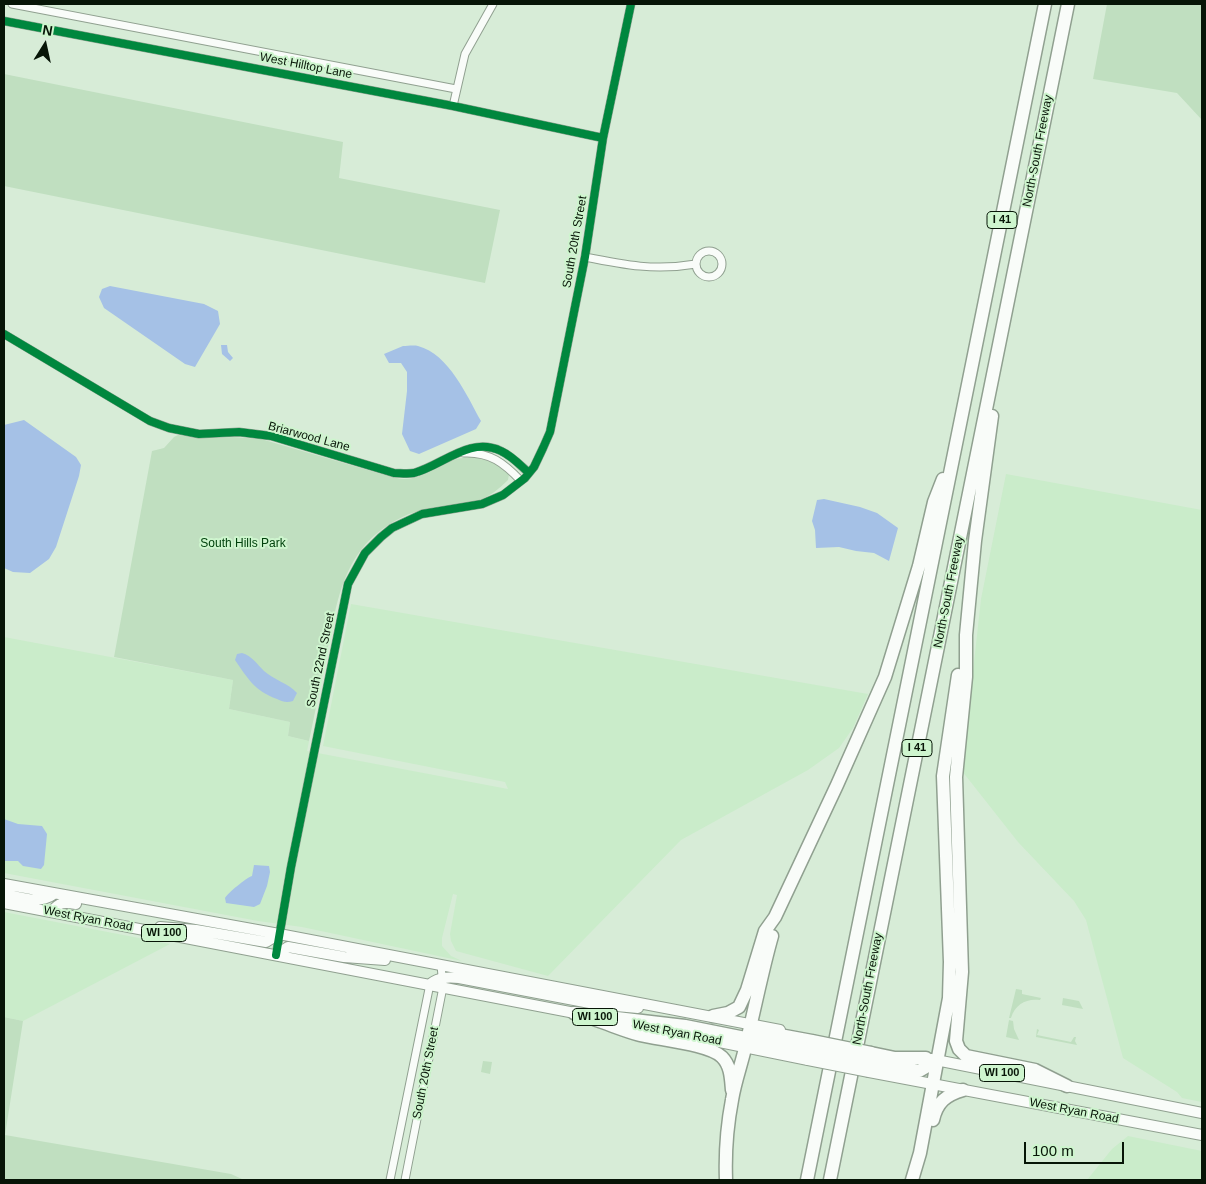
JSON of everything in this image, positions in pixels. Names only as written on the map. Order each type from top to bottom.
[{"type":"highway","name":"North-South Freeway","points":[[807,1180],[1046,4]]},
{"type":"highway","name":"North-South Freeway","points":[[830,1180],[1068,4]]},
{"type":"highway","points":[[1005,316],[975,541],[966,635],[966,677],[956,777],[962,972],[956,1041],[959,1049],[966,1056],[1035,1070],[1067,1086]]},
{"type":"highway","points":[[713,1016],[728,1013],[739,1006],[747,990],[765,932],[775,917],[885,677],[919,566],[934,502],[959,431]]},
{"type":"highway","points":[[912,1180],[920,1153],[933,1084],[932,1059],[949,998],[950,962],[943,776],[958,674],[966,635]]},
{"type":"highway","points":[[726,1180],[728,1124],[732,1098],[749,1042],[762,970],[773,934],[775,917]]},
{"type":"highway","points":[[574,1012],[686,1026],[749,1042],[764,1033],[769,1033],[811,1047],[870,1059],[932,1059]]},
{"type":"highway","points":[[574,1012],[639,1034],[715,1052],[726,1062],[731,1075],[732,1098]]},
{"type":"highway","points":[[918,1180],[938,1106],[944,1098],[952,1093],[963,1090]]},
{"type":"main road","name":"West Ryan Road","points":[[4,884],[713,1016],[751,1024],[811,1047]]},
{"type":"main road","points":[[4,894],[37,900],[47,899],[54,894]]},
{"type":"main road","points":[[51,912],[56,906],[65,902],[95,908],[141,909]]},
{"type":"main road","name":"West Ryan Road","points":[[4,904],[430,984]]},
{"type":"main road","points":[[131,927],[153,926],[196,930],[266,942],[273,940],[279,934]]},
{"type":"main road","points":[[276,955],[288,947],[344,957],[390,961],[406,958]]},
{"type":"main road","points":[[430,984],[437,979],[443,982],[469,980],[594,1004],[672,1009]]},
{"type":"main road","name":"WI 100","points":[[443,982],[574,1012]]},
{"type":"main road","name":"West Ryan Road","points":[[749,1042],[811,1047],[870,1059],[933,1084],[1202,1135]]},
{"type":"main road","name":"West Ryan Road","points":[[932,1059],[1202,1113]]},
{"type":"street","name":"West Hilltop Lane","points":[[12,4],[55,7],[456,89]]},
{"type":"street","name":"South 20th Street","points":[[525,477],[537,460],[550,432],[585,257],[603,138],[631,4]]},
{"type":"street","points":[[453,106],[465,54],[490,5]]},
{"type":"street","name":"West Hilltop Lane","points":[[4,21],[453,106],[603,138]]},
{"type":"street","points":[[585,257],[624,265],[656,268],[696,264]]},
{"type":"street","name":"Briarwood Lane","points":[[4,334],[150,421],[169,428],[200,434],[239,432],[271,436],[394,473],[411,473],[430,467],[469,448],[484,446],[500,451],[515,460],[525,477]]},
{"type":"street","name":"Briarwood Lane","points":[[459,453],[474,452],[493,457],[525,477]]},
{"type":"street","name":"South 22nd Street","points":[[276,955],[348,584],[352,575],[365,553],[380,537],[404,521],[427,512],[482,504],[503,495],[525,477]]},
{"type":"street","name":"South 20th Street","points":[[405,1180],[443,982],[441,965]]},
{"type":"street","name":"South 20th Street","points":[[390,1180],[430,984]]},
{"type":"shaded area","points":[[1006,474],[1202,510],[1202,1102],[1182,1098],[1177,1092],[1123,1058],[1086,920],[1074,901],[1018,842],[962,771],[981,599]]},
{"type":"shaded area","points":[[351,604],[868,694],[853,728],[839,748],[808,770],[681,840],[548,976],[456,951],[450,934],[457,895],[453,894],[442,938],[442,946],[451,956],[462,961],[302,927],[258,921],[4,873],[4,637],[233,680],[229,709],[290,722],[288,736],[309,741],[307,751],[508,789],[505,782],[323,746]]},
{"type":"shaded area","points":[[4,912],[170,944],[23,1021],[4,1017]]},
{"type":"shaded area","points":[[1128,1136],[1202,1151],[1202,1180],[1087,1180],[1112,1149]]},
{"type":"green space","points":[[1107,4],[1202,4],[1202,120],[1177,93],[1093,79]]},
{"type":"green space","points":[[4,74],[343,142],[339,178],[500,210],[485,283],[4,186]]},
{"type":"green space","name":"South Hills Park","points":[[178,435],[261,439],[402,479],[416,477],[448,462],[464,458],[488,461],[509,474],[508,480],[505,483],[481,499],[460,505],[417,511],[402,517],[376,534],[361,550],[347,574],[334,616],[309,741],[288,736],[290,722],[229,709],[233,680],[114,657],[152,451],[164,448]]},
{"type":"green space","points":[[1016,989],[1022,990],[1022,994],[1041,998],[1040,1000],[1022,1003],[1015,1009],[1011,1018],[1009,1018]]},
{"type":"green space","points":[[1063,998],[1079,1001],[1083,1009],[1062,1005]]},
{"type":"green space","points":[[4,1017],[23,1021],[5,1135],[231,1174],[242,1180],[4,1180]]},
{"type":"green space","points":[[1009,1020],[1013,1021],[1019,1040],[1006,1037]]},
{"type":"green space","points":[[1037,1029],[1039,1030],[1037,1035],[1071,1042],[1076,1037],[1077,1045],[1036,1037]]},
{"type":"green space","points":[[483,1061],[492,1062],[490,1074],[481,1072]]},
{"type":"water","points":[[110,286],[204,304],[218,311],[220,324],[195,367],[185,364],[104,308],[99,297],[102,289]]},
{"type":"water","points":[[221,345],[227,345],[228,352],[233,358],[230,361],[222,354]]},
{"type":"water","points":[[403,346],[416,346],[429,350],[448,367],[463,388],[481,421],[476,429],[419,454],[410,451],[402,434],[407,391],[407,372],[401,363],[389,363],[384,354]]},
{"type":"water","points":[[24,420],[76,457],[81,465],[56,547],[49,559],[30,573],[13,572],[4,568],[4,425]]},
{"type":"water","points":[[824,499],[877,513],[898,528],[889,561],[874,553],[839,547],[816,548],[815,530],[812,521],[817,500]]},
{"type":"water","points":[[242,653],[252,658],[264,671],[297,693],[293,701],[279,700],[257,688],[235,660],[237,654]]},
{"type":"water","points":[[4,819],[18,824],[42,826],[47,834],[44,865],[41,869],[23,866],[18,861],[4,861]]},
{"type":"water","points":[[254,865],[269,866],[270,872],[260,904],[254,907],[226,903],[225,898],[233,889],[252,876]]},
{"type":"cycle path","points":[[276,955],[291,867],[348,584],[365,553],[392,528],[422,514],[482,504],[503,495],[525,478],[534,467],[550,432],[585,257],[603,138],[631,4]]},
{"type":"cycle path","points":[[4,21],[453,106],[603,138]]},
{"type":"cycle path","points":[[4,334],[150,421],[169,428],[199,434],[239,432],[271,436],[394,473],[414,473],[467,449],[490,447],[509,455],[529,473]]}]
